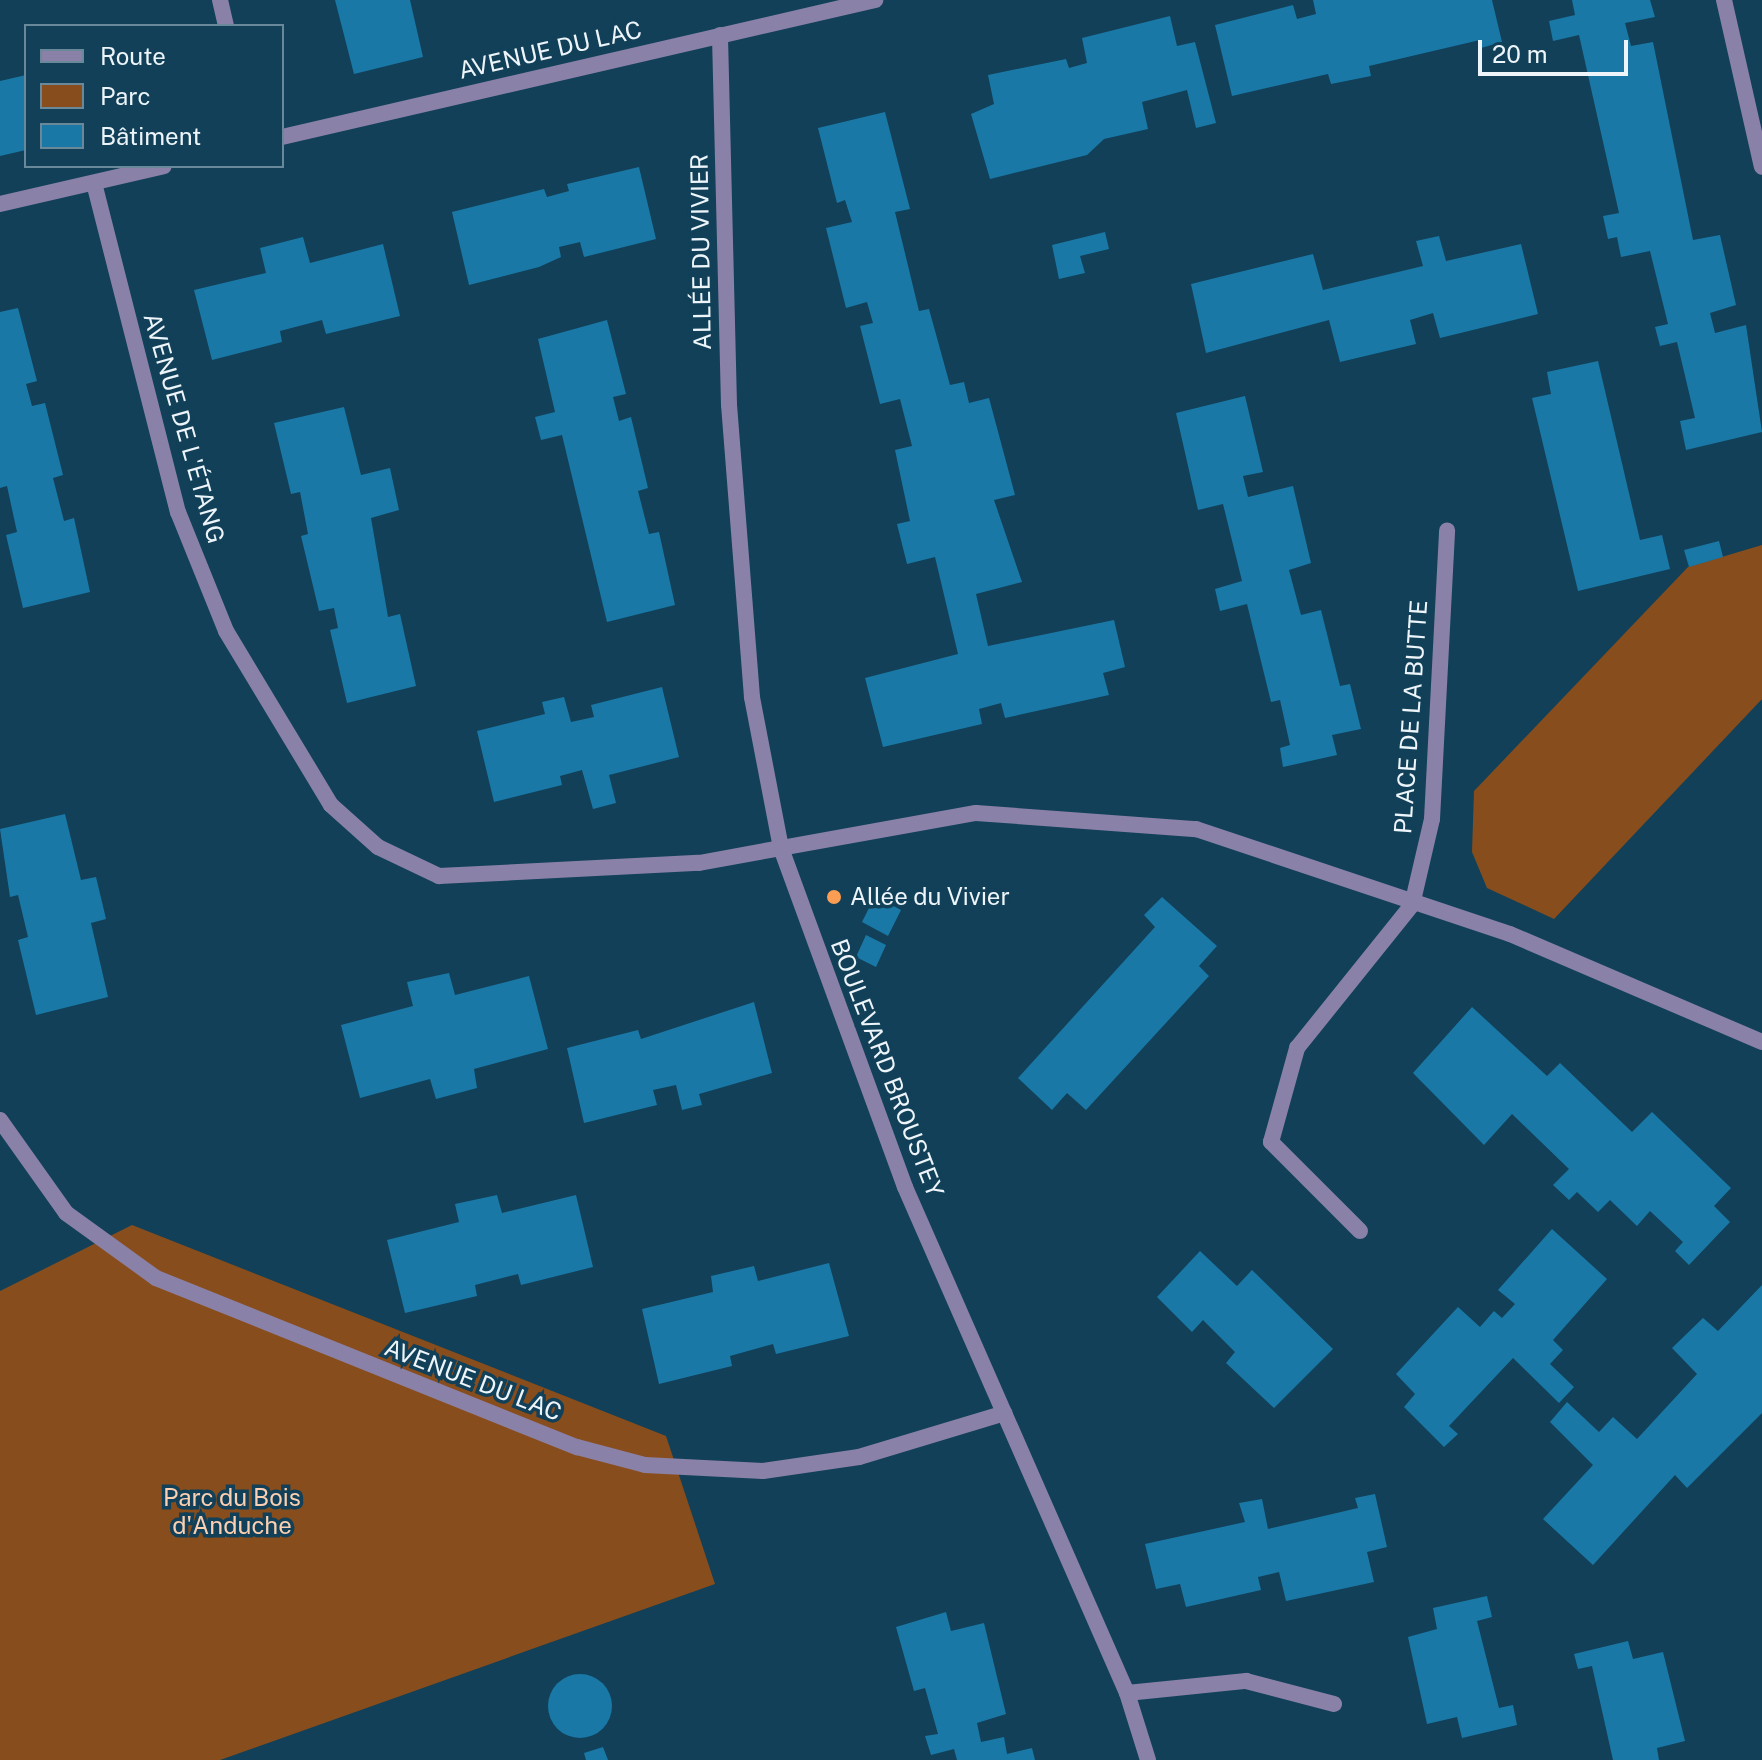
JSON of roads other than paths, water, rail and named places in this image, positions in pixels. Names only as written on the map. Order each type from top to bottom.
[{"type":"street","points":[[220,0],[226,24]]},
{"type":"street","name":"AVENUE DU LAC","points":[[284,137],[875,0]]},
{"type":"street","points":[[1724,0],[1762,167]]},
{"type":"street","name":"ALLÉE DU VIVIER","points":[[720,35],[729,405],[752,697],[781,848]]},
{"type":"street","points":[[0,204],[156,168]]},
{"type":"street","name":"AVENUE DE L'ÉTANG","points":[[94,183],[178,512],[226,631],[331,805],[378,847],[439,876],[699,863],[781,848]]},
{"type":"street","name":"PLACE DE LA BUTTE","points":[[1412,905],[1432,819],[1447,530]]},
{"type":"street","points":[[781,848],[976,813],[1196,829],[1412,905],[1510,934],[1762,1042]]},
{"type":"street","name":"BOULEVARD BROUSTEY","points":[[781,848],[905,1187],[1127,1693],[1148,1760]]},
{"type":"street","points":[[1360,1231],[1271,1142],[1297,1048],[1412,905]]},
{"type":"street","name":"AVENUE DU LAC","points":[[0,1120],[66,1213],[156,1278],[577,1447],[645,1465],[763,1471],[859,1457],[1005,1413]]},
{"type":"street","points":[[1127,1693],[1246,1681],[1334,1704]]},
{"type":"place","name":"Allée du Vivier","points":[[834,897]]},
{"type":"park label","name":"Parc du Bois d'Anduche","points":[[232,1512]]}]
